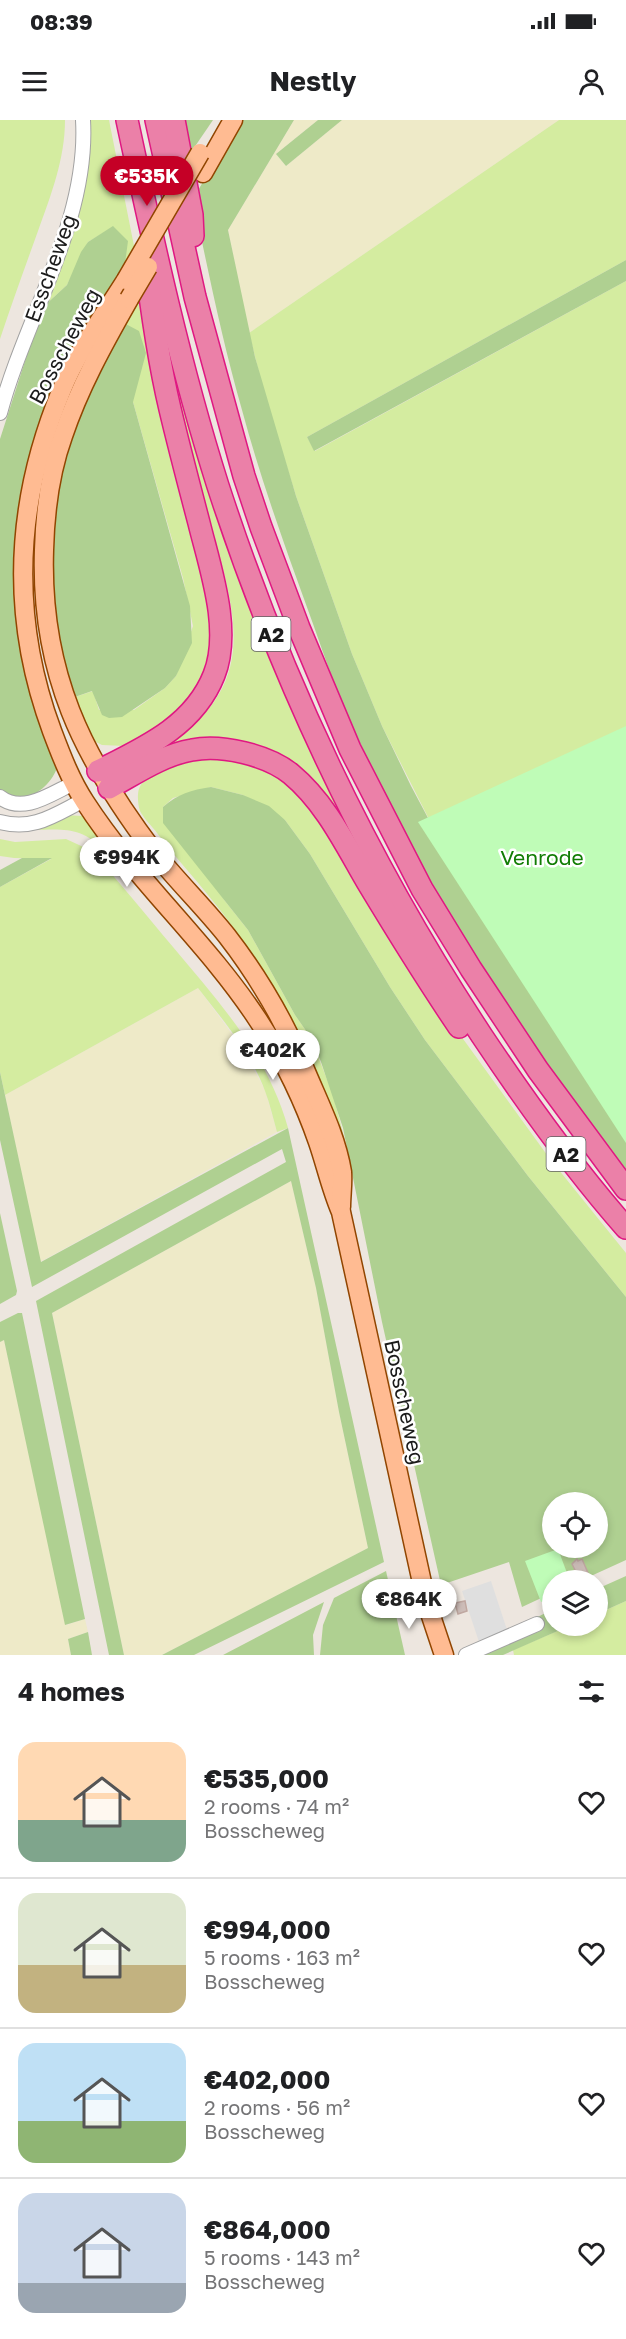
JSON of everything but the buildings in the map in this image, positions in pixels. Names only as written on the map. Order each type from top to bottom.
[{"type":"highway","name":"A2","points":[[127,120],[191,393],[235,536],[273,639],[328,765],[391,886],[451,989],[510,1078],[593,1191],[626,1228]]},
{"type":"highway","name":"A2","points":[[156,120],[195,297],[221,398],[261,527],[299,628],[350,749],[422,889],[471,969],[538,1070],[626,1189]]},
{"type":"highway","name":"A2","points":[[174,120],[192,215],[195,297]]},
{"type":"highway","name":"A2","points":[[104,780],[185,720],[203,697],[215,674],[221,643],[218,604],[170,408],[153,327],[133,148]]},
{"type":"highway","name":"A2","points":[[104,780],[192,749],[225,748],[258,757],[289,772],[313,795],[331,820],[423,974],[470,1043],[510,1078]]},
{"type":"main road","name":"Bosscheweg","points":[[219,120],[83,349],[63,386],[45,433],[33,477],[22,557],[23,598],[33,669],[48,720],[74,783],[84,800],[135,869],[238,990],[284,1062],[299,1094],[319,1144],[330,1187],[341,1212],[426,1601],[444,1655]]},
{"type":"main road","name":"Bosscheweg","points":[[233,120],[97,356],[62,437],[51,481],[45,524],[43,581],[47,630],[56,669],[78,732],[104,780],[157,855],[227,937],[275,1009],[294,1044],[334,1140],[342,1173],[341,1212]]},
{"type":"main road","points":[[74,783],[104,780]]},
{"type":"main road","points":[[84,800],[104,780]]},
{"type":"main road","name":"Bosscheweg","points":[[426,1601],[427,1635],[431,1655]]},
{"type":"street","name":"Esscheweg","points":[[0,413],[7,387],[59,248],[76,195],[83,142],[82,120]]},
{"type":"street","points":[[0,797],[17,805],[30,803],[74,783]]},
{"type":"street","points":[[0,822],[21,826],[38,824],[84,800]]},
{"type":"street","points":[[466,1655],[537,1624]]},
{"type":"shaded area","points":[[294,120],[318,120],[276,154],[286,166],[342,120],[559,120],[249,333],[228,230]]},
{"type":"shaded area","points":[[198,988],[235,1038],[257,1075],[265,1090],[277,1132],[40,1262],[5,1095]]},
{"type":"shaded area","points":[[291,1181],[316,1288],[368,1548],[162,1655],[124,1655],[52,1313]]},
{"type":"shaded area","points":[[4,1339],[66,1625],[85,1619],[88,1632],[68,1639],[71,1655],[0,1655],[0,1342]]},
{"type":"shaded area","points":[[491,1581],[509,1636],[480,1645],[462,1591]]},
{"type":"green space","points":[[0,120],[65,120],[63,149],[48,204],[0,339]]},
{"type":"green space","points":[[88,120],[109,120],[135,251],[124,271],[113,227],[88,242],[67,285],[42,308]]},
{"type":"green space","points":[[186,120],[213,120],[185,161]]},
{"type":"green space","points":[[239,120],[294,120],[228,230],[255,357],[296,496],[352,654],[382,726],[444,848],[626,985],[626,1171],[546,1065],[472,952],[438,894],[376,776],[332,676],[281,535],[249,435],[222,331],[193,199]]},
{"type":"green space","points":[[318,120],[342,120],[286,166],[276,154]]},
{"type":"green space","points":[[559,120],[626,120],[626,260],[307,437],[315,451],[626,281],[626,741],[435,831],[382,726],[352,654],[296,496],[265,396],[249,333]]},
{"type":"green space","points":[[113,226],[128,241],[124,271],[70,364],[17,559],[57,768],[47,784],[23,801],[0,794],[0,439],[42,308],[67,285],[81,252],[88,242]]},
{"type":"green space","points":[[626,260],[626,281],[314,451],[307,437]]},
{"type":"green space","points":[[142,286],[216,597],[212,667],[179,712],[147,735],[125,746],[102,745],[90,739],[72,698],[93,691],[99,710],[134,710],[165,688],[176,676],[193,626],[183,578],[133,402],[122,322]]},
{"type":"green space","points":[[122,322],[139,331],[146,353],[133,402],[190,606],[192,643],[176,676],[165,688],[122,717],[109,718],[102,715],[92,691],[72,698],[60,659],[48,548],[63,448]]},
{"type":"green space","points":[[168,345],[368,867],[289,765],[165,753],[163,746],[196,722],[218,696],[230,669],[234,640],[232,609],[225,577],[184,427]]},
{"type":"green space","name":"Venrode","points":[[626,726],[626,1143],[418,822]]},
{"type":"green space","points":[[216,756],[270,770],[305,796],[453,1025],[550,1159],[626,1253],[626,1297],[528,1176],[425,1040],[390,987],[310,854],[285,820],[243,795],[211,787],[173,798],[163,807],[225,901],[248,930],[295,1015],[311,1038],[333,1095],[348,1152],[289,1021],[254,958],[234,928],[140,811],[139,789],[152,774],[173,765]]},
{"type":"green space","points":[[211,787],[243,795],[269,806],[285,820],[310,854],[390,987],[425,1040],[528,1176],[626,1297],[626,1560],[604,1570],[542,1570],[542,1598],[522,1607],[509,1562],[441,1585],[382,1322],[343,1128],[311,1038],[295,1015],[248,930],[163,823],[163,807],[191,791]]},
{"type":"green space","points":[[66,815],[82,816],[99,836],[105,851],[88,837],[72,831],[33,830]]},
{"type":"green space","points":[[0,839],[15,842],[66,839],[90,850],[208,989],[241,1032],[268,1077],[288,1128],[277,1132],[267,1096],[252,1063],[236,1037],[198,988],[5,1095],[0,1072],[0,887],[51,859],[0,856]]},
{"type":"green space","points":[[22,858],[52,858],[0,887],[0,870]]},
{"type":"green space","points":[[0,1072],[41,1262],[288,1128],[384,1562],[194,1655],[162,1655],[368,1548],[316,1288],[291,1181],[52,1313],[124,1655],[109,1655],[36,1301],[286,1162],[282,1149],[32,1287],[0,1140]]},
{"type":"green space","points":[[0,1213],[17,1291],[16,1295],[0,1304]]},
{"type":"green space","points":[[22,1313],[85,1619],[65,1625],[4,1340],[0,1342],[0,1322]]},
{"type":"green space","points":[[542,1555],[542,1558],[561,1558],[566,1570],[542,1570],[542,1602],[541,1602],[525,1561]]},
{"type":"green space","points":[[386,1571],[405,1655],[320,1655],[323,1625],[334,1598]]},
{"type":"green space","points":[[626,1576],[626,1601],[608,1609],[608,1584]]},
{"type":"green space","points":[[626,1601],[626,1655],[514,1655],[513,1650],[546,1636],[608,1636],[608,1609]]},
{"type":"green space","points":[[324,1602],[313,1635],[314,1655],[223,1655]]},
{"type":"green space","points":[[542,1615],[542,1636],[546,1636],[503,1655],[471,1655],[470,1649]]},
{"type":"green space","points":[[88,1632],[92,1655],[71,1655],[68,1639]]}]
